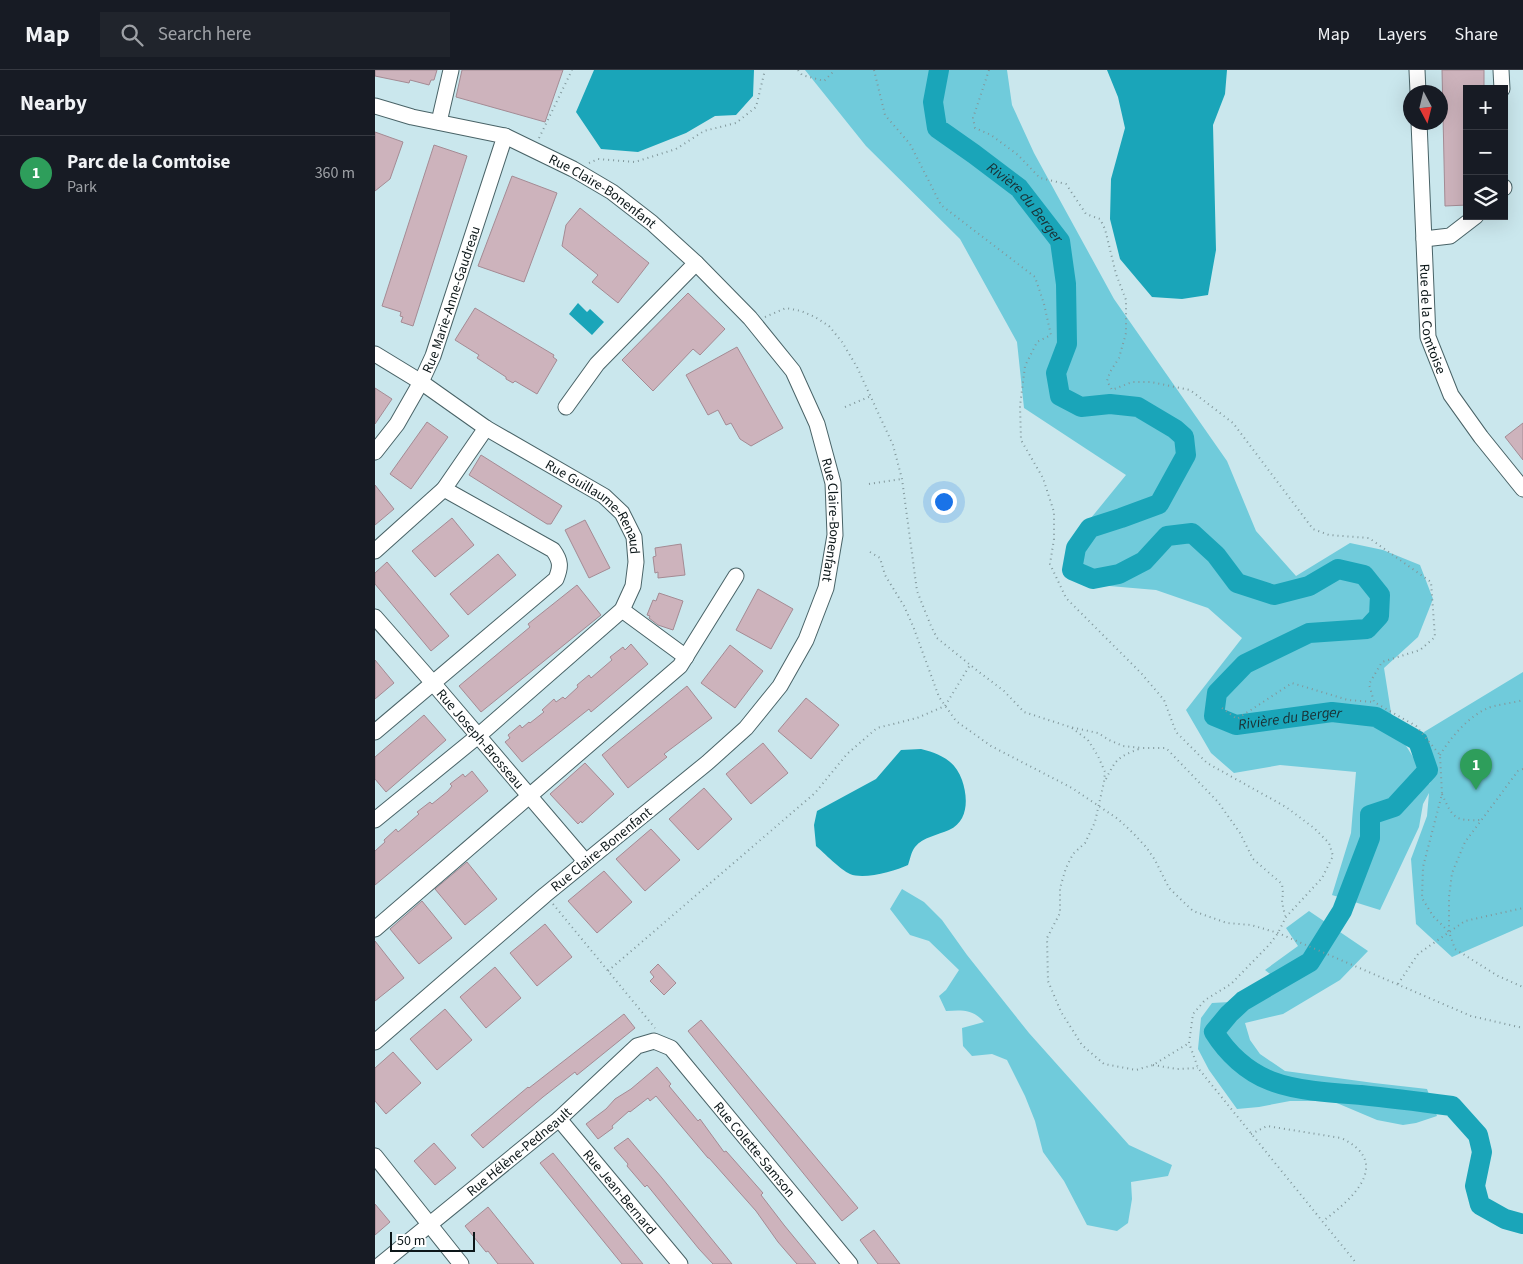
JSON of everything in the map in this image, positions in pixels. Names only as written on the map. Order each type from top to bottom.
[{"type":"street","points":[[439,122],[451,70]]},
{"type":"street","points":[[1417,70],[1418,85]]},
{"type":"street","points":[[1501,70],[1502,85]]},
{"type":"street","name":"Rue Claire-Bonenfant","points":[[375,106],[505,136],[573,169],[612,192],[652,223],[696,263],[754,322],[793,370],[819,432],[833,483],[835,535],[826,588],[806,640],[780,686],[746,728],[707,763],[585,861],[375,1042]]},
{"type":"street","name":"Rue Claire-Bonenfant","points":[[375,116],[412,116]]},
{"type":"street","name":"Rue de la Comtoise","points":[[1419,130],[1428,337],[1451,395],[1481,437],[1523,489]]},
{"type":"street","name":"Rue Marie-Anne-Gaudreau","points":[[375,452],[397,424],[421,382],[433,356],[505,136]]},
{"type":"street","points":[[1424,239],[1450,236],[1471,220]]},
{"type":"street","points":[[566,407],[597,364],[696,263]]},
{"type":"street","name":"Rue Guillaume-Renaud","points":[[375,354],[421,382],[485,428],[604,496],[622,513],[634,537],[636,562],[633,586],[622,610],[478,736],[375,820]]},
{"type":"street","points":[[375,551],[444,489],[485,428]]},
{"type":"street","points":[[375,732],[556,579],[560,568],[559,558],[553,550],[444,489]]},
{"type":"street","points":[[375,929],[680,666],[736,576]]},
{"type":"street","points":[[622,610],[686,657]]},
{"type":"street","name":"Rue Joseph-Brosseau","points":[[375,617],[585,861]]},
{"type":"street","name":"Rue Hélène-Pedneault","points":[[381,1264],[559,1119],[637,1046],[663,1044]]},
{"type":"street","name":"Rue Colette-Samson","points":[[663,1044],[849,1264]]},
{"type":"street","name":"Rue Jean-Bernard","points":[[559,1119],[680,1264]]},
{"type":"street","points":[[375,1157],[461,1264]]},
{"type":"path","points":[[533,150],[572,70]]},
{"type":"path","points":[[573,169],[598,159],[635,162],[675,150],[704,131],[736,123],[756,107],[765,70]]},
{"type":"path","points":[[798,70],[802,75],[824,81],[835,70]]},
{"type":"path","points":[[874,70],[885,115],[911,144],[941,206],[1035,276],[1051,335],[1037,342],[1025,366],[1020,406],[1021,440],[1043,478],[1055,512],[1055,539],[1049,564],[1066,598],[1141,673],[1164,700],[1176,732],[1207,763],[1286,807],[1329,842],[1333,856],[1322,878],[1286,917],[1278,933],[1231,984],[1205,1000],[1193,1014],[1189,1043],[1198,1068],[1357,1264]]},
{"type":"path","points":[[989,70],[973,118],[975,128],[991,135],[1018,155],[1040,178],[1065,184],[1086,214],[1100,219],[1105,229],[1116,274],[1126,300],[1126,333],[1119,358],[1110,372],[1107,381],[1112,390],[1132,382],[1151,382],[1190,390],[1233,423],[1313,529],[1329,535],[1369,538],[1431,582],[1435,637],[1419,650],[1382,662],[1369,684],[1374,702]]},
{"type":"path","points":[[754,322],[786,308],[801,312],[829,326],[842,342],[871,396],[893,445],[902,479],[917,591],[937,638],[1004,690],[1024,712],[1070,727],[1099,733],[1123,746],[1166,748],[1218,802],[1239,832],[1253,859],[1282,884],[1282,902],[1286,917]]},
{"type":"path","points":[[845,407],[871,396]]},
{"type":"path","points":[[869,484],[902,479]]},
{"type":"path","points":[[870,552],[880,558],[885,576],[905,606],[939,697],[956,721],[983,741],[1064,783],[1118,819],[1133,832],[1155,860],[1169,888],[1193,911],[1227,923],[1251,925],[1278,933],[1471,1016],[1523,1028]]},
{"type":"path","points":[[607,970],[815,794],[847,754],[877,728],[917,718],[945,706],[970,665]]},
{"type":"path","points":[[1222,708],[1237,719],[1292,683],[1348,700],[1374,702],[1416,726],[1440,755]]},
{"type":"path","points":[[1449,932],[1433,916],[1422,898],[1423,868],[1442,794],[1440,755],[1449,740],[1474,717],[1489,707],[1509,705],[1523,700]]},
{"type":"path","points":[[1070,727],[1088,740],[1105,772],[1095,822],[1085,843],[1073,854],[1066,868],[1060,888],[1060,913],[1047,938],[1048,981],[1061,1012],[1082,1046],[1104,1064],[1136,1070],[1153,1065],[1189,1043]]},
{"type":"path","points":[[1104,782],[1116,761],[1123,755],[1142,748]]},
{"type":"path","points":[[1523,769],[1518,771],[1465,842],[1452,873],[1449,898],[1449,932],[1455,949],[1498,976],[1523,986]]},
{"type":"path","points":[[1442,794],[1451,813],[1463,821],[1482,820]]},
{"type":"path","points":[[545,895],[657,1031],[663,1044]]},
{"type":"path","points":[[1398,984],[1418,954],[1465,921],[1523,908]]},
{"type":"path","points":[[1153,1065],[1177,1070],[1198,1068]]},
{"type":"path","points":[[1251,1134],[1267,1126],[1341,1138],[1353,1143],[1361,1153],[1366,1164],[1365,1178],[1358,1190],[1341,1207],[1322,1221]]},
{"type":"shaded area","points":[[594,70],[754,70],[753,96],[736,115],[715,116],[686,133],[638,152],[601,149],[576,112]]},
{"type":"shaded area","points":[[805,70],[1007,70],[1012,105],[1034,153],[1114,299],[1227,461],[1256,531],[1296,576],[1350,543],[1383,550],[1420,565],[1433,599],[1418,637],[1384,668],[1393,725],[1430,784],[1432,763],[1424,732],[1523,672],[1523,926],[1452,957],[1416,924],[1411,859],[1427,816],[1429,793],[1423,804],[1419,827],[1380,910],[1332,895],[1351,833],[1356,772],[1280,765],[1234,773],[1211,753],[1186,710],[1242,638],[1208,608],[1156,590],[1086,584],[1069,545],[1126,475],[1024,408],[1017,342],[960,239],[866,146]]},
{"type":"shaded area","points":[[1107,70],[1227,70],[1225,94],[1213,125],[1216,250],[1208,295],[1182,299],[1152,297],[1120,259],[1110,219],[1111,179],[1125,128],[1118,97]]},
{"type":"shaded area","points":[[578,303],[587,312],[590,309],[604,322],[592,335],[569,314]]},
{"type":"shaded area","points":[[921,749],[946,759],[959,773],[966,801],[960,821],[949,830],[918,844],[913,851],[908,865],[888,872],[863,876],[856,876],[846,872],[816,846],[814,825],[817,811],[876,779],[901,750]]},
{"type":"shaded area","points":[[902,889],[924,902],[942,920],[967,955],[1029,1033],[1129,1145],[1172,1165],[1168,1176],[1131,1182],[1132,1199],[1128,1223],[1117,1231],[1087,1225],[1064,1181],[1043,1152],[1035,1121],[1007,1060],[992,1054],[972,1056],[963,1046],[962,1028],[984,1022],[971,1013],[946,1011],[939,996],[946,990],[959,970],[929,941],[910,935],[890,909]]},
{"type":"shaded area","points":[[1309,911],[1368,951],[1340,980],[1283,1014],[1245,1023],[1250,1040],[1260,1054],[1285,1071],[1427,1089],[1437,1116],[1403,1125],[1377,1120],[1332,1101],[1290,1101],[1237,1109],[1209,1070],[1198,1049],[1201,1018],[1212,1003],[1230,1002],[1270,974],[1265,970],[1298,946],[1286,928]]},
{"type":"building","points":[[375,70],[437,70],[434,80],[431,80],[429,85],[410,80],[409,83],[375,76]]},
{"type":"building","points":[[462,70],[563,70],[545,122],[456,97]]},
{"type":"building","points":[[1442,70],[1484,70],[1484,85],[1463,85],[1463,205],[1445,206],[1443,130],[1448,130],[1448,85],[1442,85]]},
{"type":"building","points":[[375,132],[403,142],[390,179],[375,191]]},
{"type":"building","points":[[434,145],[467,156],[413,326],[401,322],[403,317],[400,316],[401,312],[382,306]]},
{"type":"building","points":[[512,176],[557,193],[524,282],[478,266]]},
{"type":"building","points":[[580,208],[649,263],[618,303],[592,282],[598,275],[562,246],[566,225]]},
{"type":"building","points":[[688,293],[725,329],[700,355],[693,349],[653,391],[622,360]]},
{"type":"building","points":[[475,308],[554,355],[553,357],[557,360],[537,394],[515,381],[513,383],[506,379],[506,377],[477,358],[479,355],[455,340]]},
{"type":"building","points":[[737,347],[783,428],[751,446],[740,439],[731,423],[726,425],[718,410],[708,415],[686,375]]},
{"type":"building","points":[[375,388],[392,399],[375,424]]},
{"type":"building","points":[[427,422],[448,437],[411,489],[390,474]]},
{"type":"building","points":[[1523,423],[1523,460],[1505,437]]},
{"type":"building","points":[[481,455],[562,506],[551,524],[547,524],[469,475]]},
{"type":"building","points":[[375,485],[394,509],[375,525]]},
{"type":"building","points":[[452,518],[474,545],[435,577],[412,551]]},
{"type":"building","points":[[585,520],[610,568],[589,578],[565,530]]},
{"type":"building","points":[[681,544],[685,575],[658,578],[658,572],[655,573],[653,557],[656,556],[655,548]]},
{"type":"building","points":[[498,554],[516,575],[468,615],[450,594]]},
{"type":"building","points":[[387,562],[449,636],[431,651],[375,584],[375,573]]},
{"type":"building","points":[[577,585],[601,615],[481,712],[459,686],[530,627],[528,624]]},
{"type":"building","points":[[758,589],[793,609],[771,649],[736,630]]},
{"type":"building","points":[[659,593],[683,601],[673,630],[658,625],[647,615],[653,600],[656,601]]},
{"type":"building","points":[[631,644],[648,664],[591,712],[589,709],[522,762],[505,742],[510,738],[508,735],[520,725],[522,728],[530,723],[544,712],[542,710],[554,699],[556,702],[563,697],[565,699],[589,675],[591,678],[612,660],[610,657],[623,647],[625,650]]},
{"type":"building","points":[[730,645],[763,671],[735,708],[701,683]]},
{"type":"building","points":[[375,660],[394,683],[375,699]]},
{"type":"building","points":[[687,686],[712,718],[664,754],[667,757],[628,788],[602,755]]},
{"type":"building","points":[[806,698],[839,725],[811,759],[778,731]]},
{"type":"building","points":[[424,715],[446,740],[386,792],[375,779],[375,757]]},
{"type":"building","points":[[763,743],[788,773],[751,804],[726,774]]},
{"type":"building","points":[[585,763],[614,794],[582,823],[581,821],[578,824],[550,794]]},
{"type":"building","points":[[472,771],[488,791],[375,885],[375,851],[385,842],[384,840],[396,829],[398,832],[419,814],[417,812],[430,802],[432,804],[448,791],[452,786],[450,784],[463,774],[465,777]]},
{"type":"building","points":[[704,788],[732,819],[698,850],[669,819]]},
{"type":"building","points":[[651,829],[680,860],[645,891],[616,859]]},
{"type":"building","points":[[467,862],[497,899],[465,925],[435,889]]},
{"type":"building","points":[[604,871],[632,902],[597,933],[568,901]]},
{"type":"building","points":[[422,901],[452,938],[419,964],[390,929]]},
{"type":"building","points":[[545,924],[572,957],[537,986],[510,953]]},
{"type":"building","points":[[375,941],[404,978],[375,1001]]},
{"type":"building","points":[[658,964],[676,983],[664,995],[650,981],[654,977],[650,972]]},
{"type":"building","points":[[495,967],[521,998],[486,1028],[460,997]]},
{"type":"building","points":[[445,1009],[472,1040],[437,1070],[410,1039]]},
{"type":"building","points":[[624,1014],[635,1028],[577,1075],[575,1072],[483,1148],[471,1135],[528,1087]]},
{"type":"building","points":[[701,1020],[858,1208],[842,1221],[688,1031]]},
{"type":"building","points":[[393,1052],[421,1083],[386,1114],[375,1101],[375,1068]]},
{"type":"building","points":[[657,1067],[671,1084],[669,1086],[698,1121],[700,1119],[724,1152],[726,1151],[763,1193],[761,1195],[816,1264],[797,1264],[778,1242],[756,1211],[656,1096],[650,1101],[648,1098],[629,1111],[612,1126],[613,1128],[598,1139],[586,1124]]},
{"type":"building","points":[[628,1138],[732,1264],[713,1264],[647,1185],[645,1187],[627,1166],[628,1164],[614,1148]]},
{"type":"building","points":[[434,1143],[456,1168],[435,1185],[414,1161]]},
{"type":"building","points":[[553,1153],[643,1264],[622,1264],[540,1163]]},
{"type":"building","points":[[375,1204],[390,1222],[375,1235]]},
{"type":"building","points":[[488,1207],[534,1264],[498,1264],[465,1226]]},
{"type":"building","points":[[874,1230],[900,1264],[878,1264],[860,1240]]},
{"type":"waterway","name":"Rivière du Berger","points":[[939,70],[933,102],[937,128],[1019,188],[1060,241],[1066,284],[1067,344],[1056,373],[1060,396],[1081,407],[1110,404],[1138,407],[1175,429],[1184,437],[1186,455],[1159,504],[1090,528],[1076,548],[1072,570],[1093,579],[1119,574],[1144,561],[1167,536],[1192,533],[1216,555],[1237,583],[1274,595],[1309,586],[1338,569],[1364,575],[1380,595],[1379,616],[1367,629],[1309,633],[1245,664],[1217,693],[1214,716],[1236,725],[1332,712],[1376,717],[1418,741],[1428,770],[1394,807],[1370,815],[1370,838],[1342,911],[1310,962],[1243,1001],[1214,1032],[1238,1061],[1271,1081],[1315,1091],[1452,1106],[1478,1135],[1482,1152],[1475,1186],[1480,1205],[1505,1219],[1523,1224]]},
{"type":"place","name":"Parc de la Comtoise","points":[[1476,790]]}]
